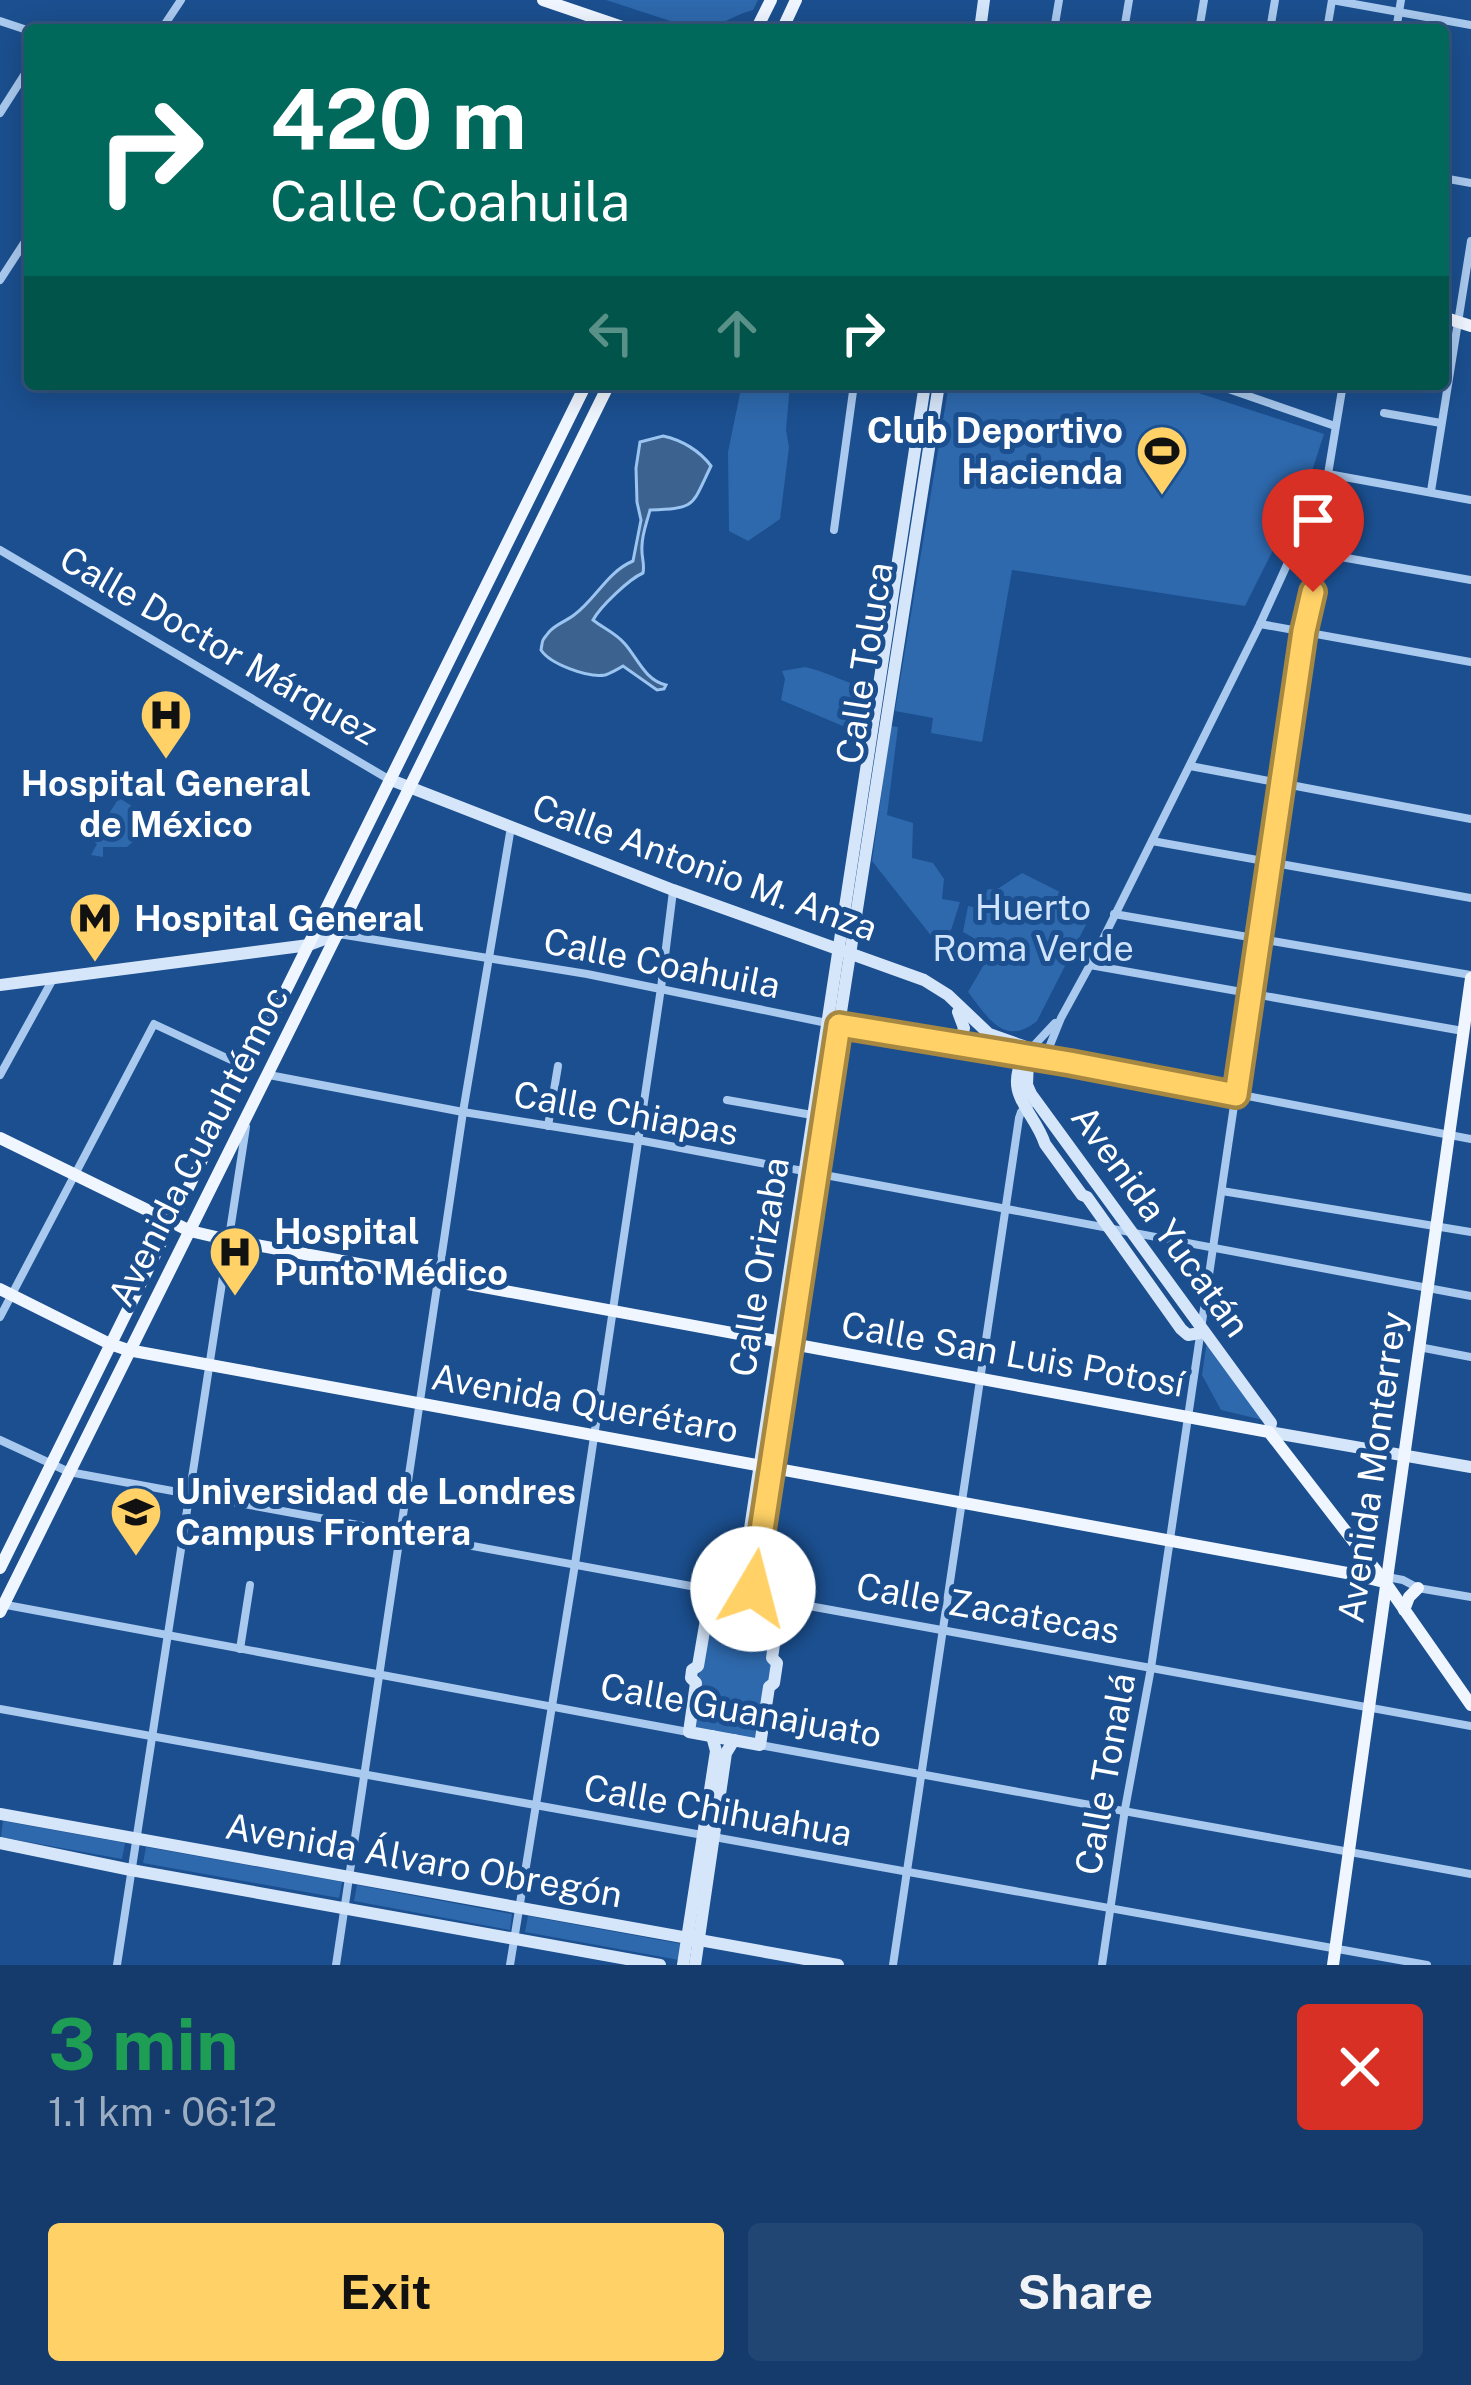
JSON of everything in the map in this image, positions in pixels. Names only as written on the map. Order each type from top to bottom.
[{"type":"main road","points":[[543,0],[614,24]]},
{"type":"main road","name":"Avenida Cuauhtémoc","points":[[0,1568],[583,390]]},
{"type":"main road","name":"Avenida Cuauhtémoc","points":[[1,1607],[606,390]]},
{"type":"main road","name":"Avenida Monterrey","points":[[1334,1965],[1471,976]]},
{"type":"main road","name":"Calle San Luis Potosí","points":[[0,1138],[190,1231],[1269,1432]]},
{"type":"main road","name":"Avenida Querétaro","points":[[6,1292],[128,1350],[1385,1580]]},
{"type":"main road","name":"Avenida Yucatán","points":[[1269,1432],[1404,1610]]},
{"type":"main road","points":[[1364,1554],[1376,1554],[1390,1544]]},
{"type":"main road","points":[[1418,1588],[1408,1597],[1404,1610],[1471,1705]]},
{"type":"street","points":[[1332,0],[1471,25]]},
{"type":"street","points":[[1397,24],[1400,0]]},
{"type":"street","points":[[0,113],[24,76]]},
{"type":"street","points":[[1449,372],[1471,241]]},
{"type":"street","points":[[0,280],[24,242]]},
{"type":"street","points":[[834,530],[853,390]]},
{"type":"street","name":"Calle Toluca","points":[[843,950],[924,390]]},
{"type":"street","name":"Calle Toluca","points":[[891,644],[938,390]]},
{"type":"street","points":[[1231,390],[1334,426]]},
{"type":"street","name":"Calle Tonalá","points":[[1102,1965],[1151,1668],[1304,631],[1322,553],[1341,390]]},
{"type":"street","points":[[1431,491],[1446,390]]},
{"type":"street","points":[[1384,413],[1441,423]]},
{"type":"street","points":[[1050,1059],[1048,1050],[1061,1018],[1259,624],[1320,483],[1328,474],[1471,500]]},
{"type":"street","points":[[1296,545],[1307,551],[1471,580]]},
{"type":"street","name":"Calle Doctor Márquez","points":[[0,550],[282,718],[410,788]]},
{"type":"street","points":[[1259,624],[1471,662]]},
{"type":"street","points":[[1190,766],[1471,819]]},
{"type":"street","name":"Calle Antonio M. Anza","points":[[410,788],[924,980],[989,1034],[1023,1046],[1025,1055]]},
{"type":"street","points":[[336,1965],[511,827]]},
{"type":"street","points":[[1151,841],[1471,898]]},
{"type":"street","points":[[510,1965],[673,890]]},
{"type":"street","points":[[1114,914],[1471,976]]},
{"type":"street","points":[[0,985],[309,945],[338,934]]},
{"type":"street","name":"Calle Coahuila","points":[[338,934],[661,988],[833,1024],[1050,1059],[1471,1138]]},
{"type":"street","name":"Calle Orizaba","points":[[756,1597],[752,1582],[765,1466],[843,950]]},
{"type":"street","points":[[1090,965],[1463,1031]]},
{"type":"street","points":[[0,1075],[53,978]]},
{"type":"street","points":[[954,1003],[964,1028],[959,1045]]},
{"type":"street","points":[[1025,1055],[1061,1018]]},
{"type":"street","points":[[0,1317],[6,1292],[75,1176],[154,1024],[246,1067]]},
{"type":"street","name":"Calle Orizaba","points":[[809,1172],[812,1114],[833,1024]]},
{"type":"street","name":"Avenida Yucatán","points":[[1025,1055],[1029,1104],[1082,1195],[1088,1197],[1181,1329],[1188,1335],[1200,1329]]},
{"type":"street","points":[[548,1126],[558,1066]]},
{"type":"street","name":"Calle Chiapas","points":[[267,1075],[1471,1296]]},
{"type":"street","points":[[727,1100],[812,1114]]},
{"type":"street","points":[[893,1965],[1019,1118],[1029,1104]]},
{"type":"street","name":"Avenida Yucatán","points":[[1029,1104],[1133,1234],[1271,1423],[1269,1432]]},
{"type":"street","points":[[117,1965],[247,1120]]},
{"type":"street","points":[[1222,1191],[1471,1232]]},
{"type":"street","points":[[1418,1347],[1471,1357]]},
{"type":"street","name":"Calle San Luis Potosí","points":[[1269,1432],[1471,1467]]},
{"type":"street","name":"Calle Zacatecas","points":[[0,1440],[69,1472],[1471,1726]]},
{"type":"street","name":"Calle Orizaba","points":[[689,1732],[695,1683],[692,1670],[698,1666],[709,1602],[742,1581],[765,1466]]},
{"type":"street","name":"Avenida Querétaro","points":[[1385,1580],[1471,1597]]},
{"type":"street","points":[[240,1648],[250,1586]]},
{"type":"street","points":[[760,1744],[777,1663],[772,1658],[779,1610],[773,1600]]},
{"type":"street","name":"Calle Guanajuato","points":[[1,1607],[1471,1874]]},
{"type":"street","name":"Calle Chihuahua","points":[[0,1709],[1427,1965]]},
{"type":"street","points":[[708,1836],[716,1751],[712,1736]]},
{"type":"street","points":[[683,1965],[692,1939],[726,1753],[734,1740]]},
{"type":"street","name":"Avenida Álvaro Obregón","points":[[0,1814],[838,1965]]},
{"type":"street","name":"Avenida Álvaro Obregón","points":[[0,1843],[660,1965]]},
{"type":"street","points":[[692,1939],[694,1965]]},
{"type":"green space","points":[[606,0],[758,0],[753,10],[718,24],[680,24]]},
{"type":"green space","points":[[741,390],[789,390],[789,447],[780,519],[748,541],[729,531],[728,452]]},
{"type":"green space","name":"Club Deportivo Hacienda","points":[[948,390],[1189,390],[1324,434],[1311,474],[1245,606],[1012,570],[982,742],[931,733],[933,718],[895,711]]},
{"type":"green space","points":[[805,667],[859,686],[850,729],[781,700],[782,671]]},
{"type":"green space","points":[[891,726],[898,727],[887,815],[913,823],[912,858],[933,863],[944,879],[942,899],[960,902],[944,952],[872,861]]},
{"type":"green space","points":[[119,798],[132,806],[136,839],[127,847],[103,847],[103,857],[91,855],[97,844],[92,840]]},
{"type":"green space","name":"Huerto Roma Verde","points":[[1022,873],[1094,909],[1037,1021],[1015,1031],[997,1026],[968,992],[993,949],[963,932],[968,906],[979,908],[988,889],[996,890]]},
{"type":"green space","points":[[1207,1341],[1263,1420],[1221,1410],[1202,1375]]},
{"type":"green space","points":[[712,1597],[773,1600],[779,1610],[760,1745],[689,1732]]},
{"type":"green space","points":[[3,1821],[125,1843],[122,1859],[1,1837]]},
{"type":"green space","points":[[146,1847],[342,1882],[339,1898],[143,1863]]},
{"type":"green space","points":[[357,1885],[512,1914],[510,1930],[354,1901]]},
{"type":"green space","points":[[528,1916],[682,1944],[679,1960],[525,1932]]},
{"type":"shaded area","points":[[663,436],[690,447],[711,466],[691,503],[650,510],[642,542],[643,573],[615,594],[593,620],[621,640],[653,679],[666,685],[657,690],[623,666],[605,675],[589,674],[561,665],[541,650],[552,629],[582,609],[616,572],[633,561],[641,520],[636,468],[640,442]]},
{"type":"place","name":"Club Deportivo Hacienda","points":[[1162,497]]},
{"type":"place","name":"Hospital General de México","points":[[166,761]]},
{"type":"place","name":"Hospital General","points":[[95,964]]},
{"type":"place","name":"Hospital Punto Médico","points":[[235,1298]]},
{"type":"place","name":"Universidad de Londres Campus Frontera","points":[[136,1558]]},
{"type":"route","points":[[753,1589],[839,1025],[1236,1095],[1313,592]]}]
